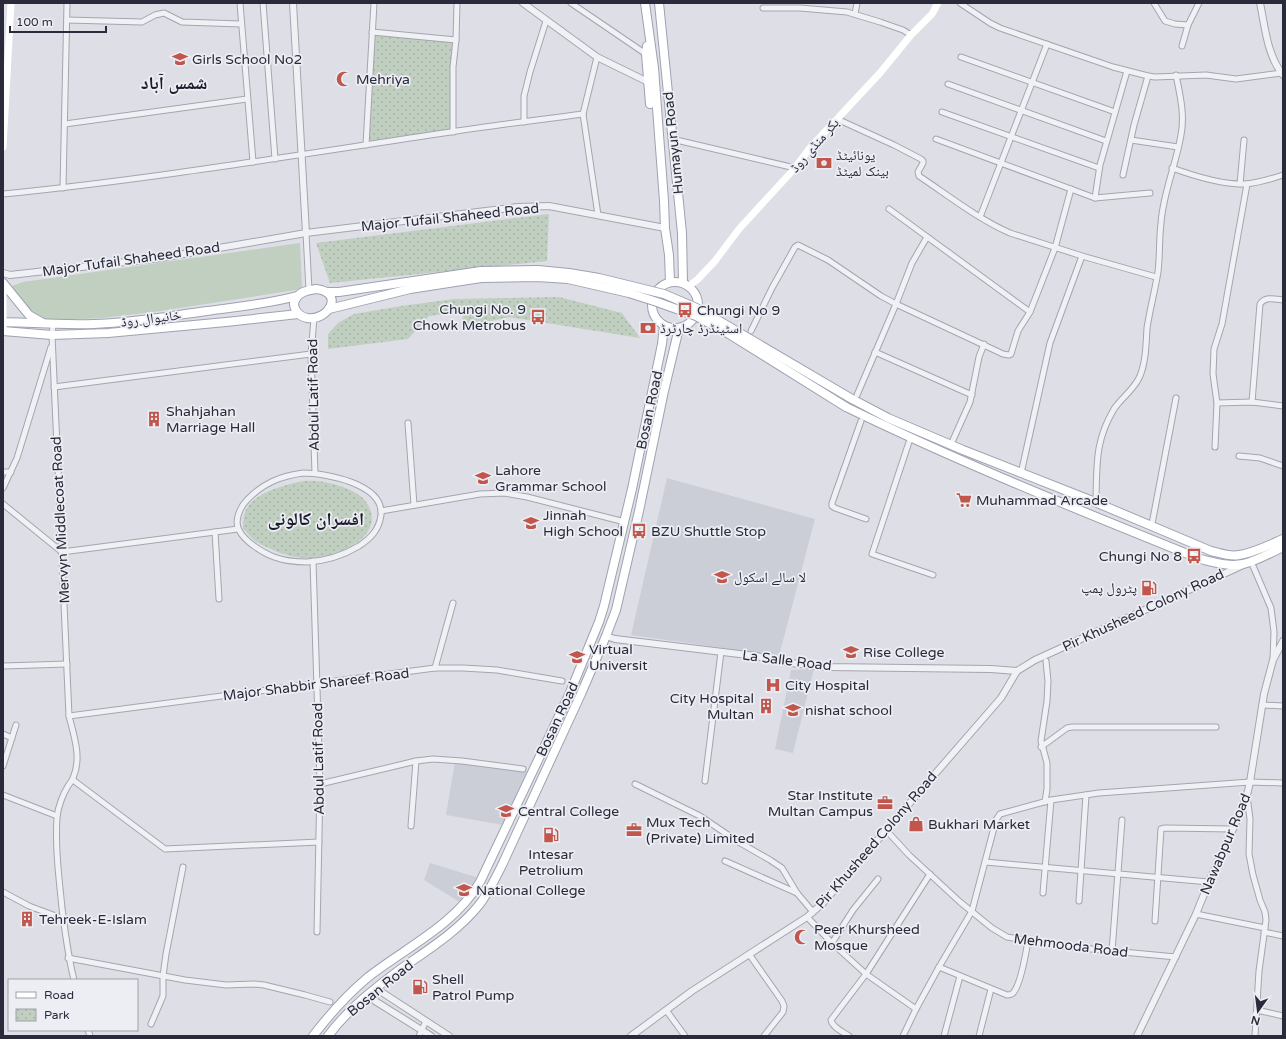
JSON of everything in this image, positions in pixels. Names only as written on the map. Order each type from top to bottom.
[{"type":"main road","points":[[3,147],[12,3]]},
{"type":"main road","name":"Humayun Road","points":[[645,3],[654,68],[670,282]]},
{"type":"main road","name":"Humayun Road","points":[[660,3],[686,284]]},
{"type":"main road","name":"بکر منڈی روڈ","points":[[686,284],[698,279],[715,261],[739,229],[794,168],[809,149],[880,73],[911,35],[932,14],[938,3]]},
{"type":"main road","points":[[648,25],[646,54],[648,82],[659,197],[665,228]]},
{"type":"main road","points":[[298,314],[294,306],[297,296],[302,292],[309,290],[338,292],[481,275],[538,270],[569,273],[613,281],[664,294],[699,309],[852,399],[888,418],[1090,500],[1211,552],[1226,555],[1238,555],[1257,550],[1283,539]]},
{"type":"main road","points":[[3,283],[3,331],[52,339],[298,314],[308,318],[314,318],[320,316],[329,309],[410,289],[481,275],[568,279],[657,302],[696,316],[729,334],[846,406],[888,427],[990,472],[1200,559],[1225,564],[1252,563],[1283,547]]},
{"type":"main road","points":[[670,282],[686,284],[697,295],[699,308],[697,314],[694,320],[684,327],[671,328],[664,326],[653,314],[651,306],[655,292],[660,287],[670,282]]},
{"type":"main road","points":[[3,283],[30,315],[43,324]]},
{"type":"main road","points":[[328,292],[332,301],[329,309]]},
{"type":"main road","name":"خانیوال روڈ","points":[[3,322],[95,324],[284,300],[297,296]]},
{"type":"main road","points":[[224,308],[226,322]]},
{"type":"main road","name":"Bosan Road","points":[[313,1036],[324,1021],[367,978],[432,932],[457,912],[473,894],[480,882],[572,689],[599,622],[625,522],[661,352],[664,326]]},
{"type":"main road","name":"Bosan Road","points":[[328,1036],[338,1022],[354,1006],[383,982],[431,949],[457,928],[480,904],[491,887],[503,863],[606,636],[616,610],[679,328]]},
{"type":"street","points":[[63,188],[67,3]]},
{"type":"street","points":[[240,3],[253,162]]},
{"type":"street","points":[[263,3],[276,159]]},
{"type":"street","points":[[293,3],[309,290]]},
{"type":"street","points":[[366,145],[374,3]]},
{"type":"street","points":[[453,132],[453,67],[456,40],[457,3]]},
{"type":"street","points":[[523,3],[597,57],[648,82]]},
{"type":"street","points":[[571,3],[646,54]]},
{"type":"street","points":[[855,14],[856,3]]},
{"type":"street","points":[[960,3],[986,21],[1000,28],[1127,71],[1155,77],[1206,75],[1236,79],[1282,74],[1270,51],[1260,3]]},
{"type":"street","points":[[1154,3],[1165,21],[1175,24],[1188,25]]},
{"type":"street","points":[[1182,46],[1188,25],[1199,3]]},
{"type":"street","points":[[763,8],[836,10],[855,14],[903,30],[911,35]]},
{"type":"street","points":[[67,20],[142,22],[155,15],[164,13],[182,22],[241,24]]},
{"type":"street","points":[[524,122],[524,96],[546,21]]},
{"type":"street","points":[[372,32],[456,40]]},
{"type":"street","points":[[980,217],[1047,44]]},
{"type":"street","points":[[597,57],[583,114],[598,215]]},
{"type":"street","points":[[961,57],[1115,112]]},
{"type":"street","points":[[1095,198],[1099,168],[1127,71]]},
{"type":"street","points":[[1096,499],[1097,452],[1099,442],[1115,408],[1133,389],[1140,375],[1145,353],[1147,328],[1160,250],[1161,223],[1164,204],[1181,135],[1182,120],[1176,75]]},
{"type":"street","points":[[1122,175],[1148,76]]},
{"type":"street","points":[[948,84],[1106,141]]},
{"type":"street","points":[[65,124],[247,99]]},
{"type":"street","points":[[942,112],[1099,168]]},
{"type":"street","points":[[3,194],[63,188],[276,159],[583,114]]},
{"type":"street","points":[[837,119],[921,159],[923,162],[918,172],[919,176],[980,217],[1010,233],[1156,278]]},
{"type":"street","points":[[672,139],[794,168]]},
{"type":"street","points":[[936,139],[1095,198],[1150,193]]},
{"type":"street","points":[[1131,140],[1178,147]]},
{"type":"street","points":[[1240,184],[1244,140]]},
{"type":"street","points":[[1172,168],[1189,174],[1240,184],[1247,184],[1283,176]]},
{"type":"street","points":[[1215,447],[1216,403],[1213,374],[1214,349],[1222,324],[1247,184]]},
{"type":"street","points":[[751,331],[772,288],[795,247],[798,245],[811,250],[828,260],[881,296],[896,304],[1006,355],[1011,354],[1018,331],[1030,312],[1055,248],[1070,189]]},
{"type":"street","name":"Major Tufail Shaheed Road","points":[[3,273],[10,275],[162,258],[306,233],[518,207],[549,206],[665,228]]},
{"type":"street","points":[[889,209],[1030,312]]},
{"type":"street","points":[[857,395],[912,263],[927,237]]},
{"type":"street","points":[[1022,469],[1050,343],[1082,256]]},
{"type":"street","points":[[1252,402],[1260,304],[1266,299],[1272,298],[1283,300]]},
{"type":"street","name":"Abdul Latif Road","points":[[314,318],[311,354],[314,473]]},
{"type":"street","name":"Mervyn Middlecoat Road","points":[[53,324],[52,339],[69,716],[77,751],[78,763],[73,780],[68,786],[57,816]]},
{"type":"street","points":[[3,488],[17,458],[52,339]]},
{"type":"street","points":[[953,440],[970,402],[979,357],[984,344]]},
{"type":"street","points":[[876,352],[972,395]]},
{"type":"street","points":[[54,387],[311,354]]},
{"type":"street","points":[[1152,524],[1176,398]]},
{"type":"street","points":[[1216,403],[1252,402],[1283,406]]},
{"type":"street","points":[[861,421],[832,506],[866,519]]},
{"type":"street","points":[[408,423],[414,506]]},
{"type":"street","points":[[908,442],[872,554],[933,575]]},
{"type":"street","points":[[1239,456],[1260,458],[1283,466]]},
{"type":"street","points":[[3,472],[11,472]]},
{"type":"street","points":[[314,473],[335,477],[354,483],[375,496],[381,511],[380,522],[376,531],[364,542],[347,552],[323,560],[307,562],[286,560],[269,555],[243,537],[238,529],[238,516],[245,502],[257,490],[286,476],[314,473]]},
{"type":"street","points":[[381,511],[480,494],[504,493],[527,497],[625,522]]},
{"type":"street","points":[[3,504],[62,552],[238,529]]},
{"type":"street","points":[[215,532],[219,599]]},
{"type":"street","name":"Abdul Latif Road","points":[[313,561],[320,784],[317,932]]},
{"type":"street","points":[[1252,563],[1271,608],[1274,632],[1273,660]]},
{"type":"street","name":"Pir Khusheed Colony Road","points":[[631,1036],[692,991],[807,917],[822,904],[1001,698],[1017,671],[1036,660],[1252,563]]},
{"type":"street","points":[[435,668],[453,603]]},
{"type":"street","name":"La Salle Road","points":[[606,636],[615,639],[826,667],[984,668],[1017,671]]},
{"type":"street","name":"Nawabpur Road","points":[[1137,1036],[1196,914],[1234,829],[1247,795],[1262,705],[1273,660],[1283,641]]},
{"type":"street","points":[[705,781],[721,652]]},
{"type":"street","points":[[1043,894],[1048,776],[1045,754],[1041,747],[1040,741],[1047,701],[1048,681],[1046,661]]},
{"type":"street","points":[[3,666],[67,664]]},
{"type":"street","name":"Major Shabbir Shareef Road","points":[[69,716],[317,685],[435,668],[497,670],[562,681]]},
{"type":"street","points":[[1262,705],[1283,706]]},
{"type":"street","points":[[3,766],[16,725]]},
{"type":"street","points":[[1041,747],[1068,728],[1072,727],[1216,727]]},
{"type":"street","points":[[3,734],[12,738]]},
{"type":"street","points":[[320,784],[416,761],[433,759],[448,759],[523,769]]},
{"type":"street","points":[[411,826],[416,761]]},
{"type":"street","points":[[73,780],[165,849],[319,842]]},
{"type":"street","points":[[903,1036],[939,967],[972,911],[996,820],[1000,814],[1048,801],[1086,795],[1250,782],[1283,783]]},
{"type":"street","points":[[636,784],[700,816],[737,841],[782,868],[797,893],[813,912]]},
{"type":"street","points":[[3,795],[57,816],[59,878],[68,958],[74,979]]},
{"type":"street","points":[[1079,900],[1086,795]]},
{"type":"street","points":[[1247,795],[1250,819],[1249,854],[1253,875],[1265,912],[1266,920],[1259,971],[1255,1036]]},
{"type":"street","points":[[1112,951],[1122,820]]},
{"type":"street","points":[[1156,921],[1161,829],[1234,829]]},
{"type":"street","name":"Mehmooda Road","points":[[886,830],[909,855],[930,874],[992,928],[1007,937],[1059,946],[1176,957]]},
{"type":"street","points":[[724,861],[797,893]]},
{"type":"street","points":[[985,862],[1209,882]]},
{"type":"street","points":[[151,1024],[163,996],[163,976],[166,954],[183,867]]},
{"type":"street","points":[[849,1036],[833,1025],[831,1020],[866,974],[930,874]]},
{"type":"street","points":[[832,944],[854,910],[878,879]]},
{"type":"street","points":[[3,892],[29,906],[64,919]]},
{"type":"street","points":[[1196,914],[1265,930],[1283,936]]},
{"type":"street","points":[[807,917],[832,944],[866,974],[916,1010]]},
{"type":"street","points":[[939,967],[1007,995],[1014,993],[1021,973],[1028,941]]},
{"type":"street","points":[[749,954],[784,1006],[783,1012],[764,1036]]},
{"type":"street","points":[[68,958],[163,976],[226,985],[264,985],[330,1002]]},
{"type":"street","points":[[944,1036],[960,976]]},
{"type":"street","points":[[979,1036],[991,989]]},
{"type":"street","points":[[383,993],[450,1036]]},
{"type":"street","points":[[375,1001],[420,1033],[431,1036]]},
{"type":"street","points":[[666,1010],[685,1036]]},
{"type":"street","points":[[1256,1010],[1283,1016]]},
{"type":"street","points":[[420,1033],[426,1021]]},
{"type":"shaded area","name":"لا سالے اسکول","points":[[667,478],[815,519],[779,656],[631,635]]},
{"type":"shaded area","name":"nishat school","points":[[814,669],[793,753],[775,749],[791,670]]},
{"type":"shaded area","points":[[455,761],[530,772],[509,826],[446,815]]},
{"type":"shaded area","points":[[430,863],[479,878],[463,904],[424,880]]},
{"type":"green space","points":[[374,34],[453,42],[450,64],[451,131],[367,144]]},
{"type":"green space","points":[[549,214],[547,261],[330,283],[316,243]]},
{"type":"green space","points":[[300,243],[302,289],[154,312],[102,318],[36,321],[12,286],[23,282]]},
{"type":"green space","points":[[559,297],[622,313],[640,338],[509,317],[469,326],[462,323],[463,316],[461,312],[429,316],[408,339],[328,349],[328,334],[338,323],[354,314],[454,299]]},
{"type":"green space","points":[[304,481],[317,481],[336,485],[354,492],[363,498],[370,508],[372,522],[368,531],[361,539],[342,551],[320,557],[301,558],[282,554],[263,545],[254,540],[243,529],[244,516],[252,501],[268,491]]},
{"type":"place","name":"Girls School No2","points":[[180,59]]},
{"type":"place","name":"Mehriya","points":[[344,79]]},
{"type":"place","name":"یونائیٹڈ بینک لمیٹڈ","points":[[824,163]]},
{"type":"place","name":"Chungi No 9","points":[[685,310]]},
{"type":"place","name":"Chungi No. 9 Chowk Metrobus","points":[[538,317]]},
{"type":"place","name":"اسٹینڈرڈ چارٹرڈ","points":[[648,328]]},
{"type":"place","name":"Shahjahan Marriage Hall","points":[[154,419]]},
{"type":"place","name":"Lahore Grammar School","points":[[483,478]]},
{"type":"place","name":"Muhammad Arcade","points":[[964,500]]},
{"type":"place","name":"Jinnah High School","points":[[531,523]]},
{"type":"place","name":"BZU Shuttle Stop","points":[[639,531]]},
{"type":"place","name":"Chungi No 8","points":[[1194,556]]},
{"type":"place","name":"لا سالے اسکول","points":[[722,577]]},
{"type":"place","name":"پٹرول پمپ","points":[[1149,588]]},
{"type":"place","name":"Rise College","points":[[851,652]]},
{"type":"place","name":"Virtual Universit","points":[[577,657]]},
{"type":"place","name":"City Hospital","points":[[773,685]]},
{"type":"place","name":"City Hospital Multan","points":[[766,706]]},
{"type":"place","name":"nishat school","points":[[793,710]]},
{"type":"place","name":"Star Institute Multan Campus","points":[[885,803]]},
{"type":"place","name":"Central College","points":[[506,811]]},
{"type":"place","name":"Bukhari Market","points":[[916,824]]},
{"type":"place","name":"Mux Tech (Private) Limited","points":[[634,830]]},
{"type":"place","name":"Intesar Petrolium","points":[[551,835]]},
{"type":"place","name":"National College","points":[[464,890]]},
{"type":"place","name":"Tehreek-E-Islam","points":[[27,919]]},
{"type":"place","name":"Peer Khursheed Mosque","points":[[802,937]]},
{"type":"place","name":"Shell Patrol Pump","points":[[420,987]]},
{"type":"district","name":"شمس آباد","points":[[174,83]]},
{"type":"district","name":"افسران کالونی","points":[[316,519]]}]
